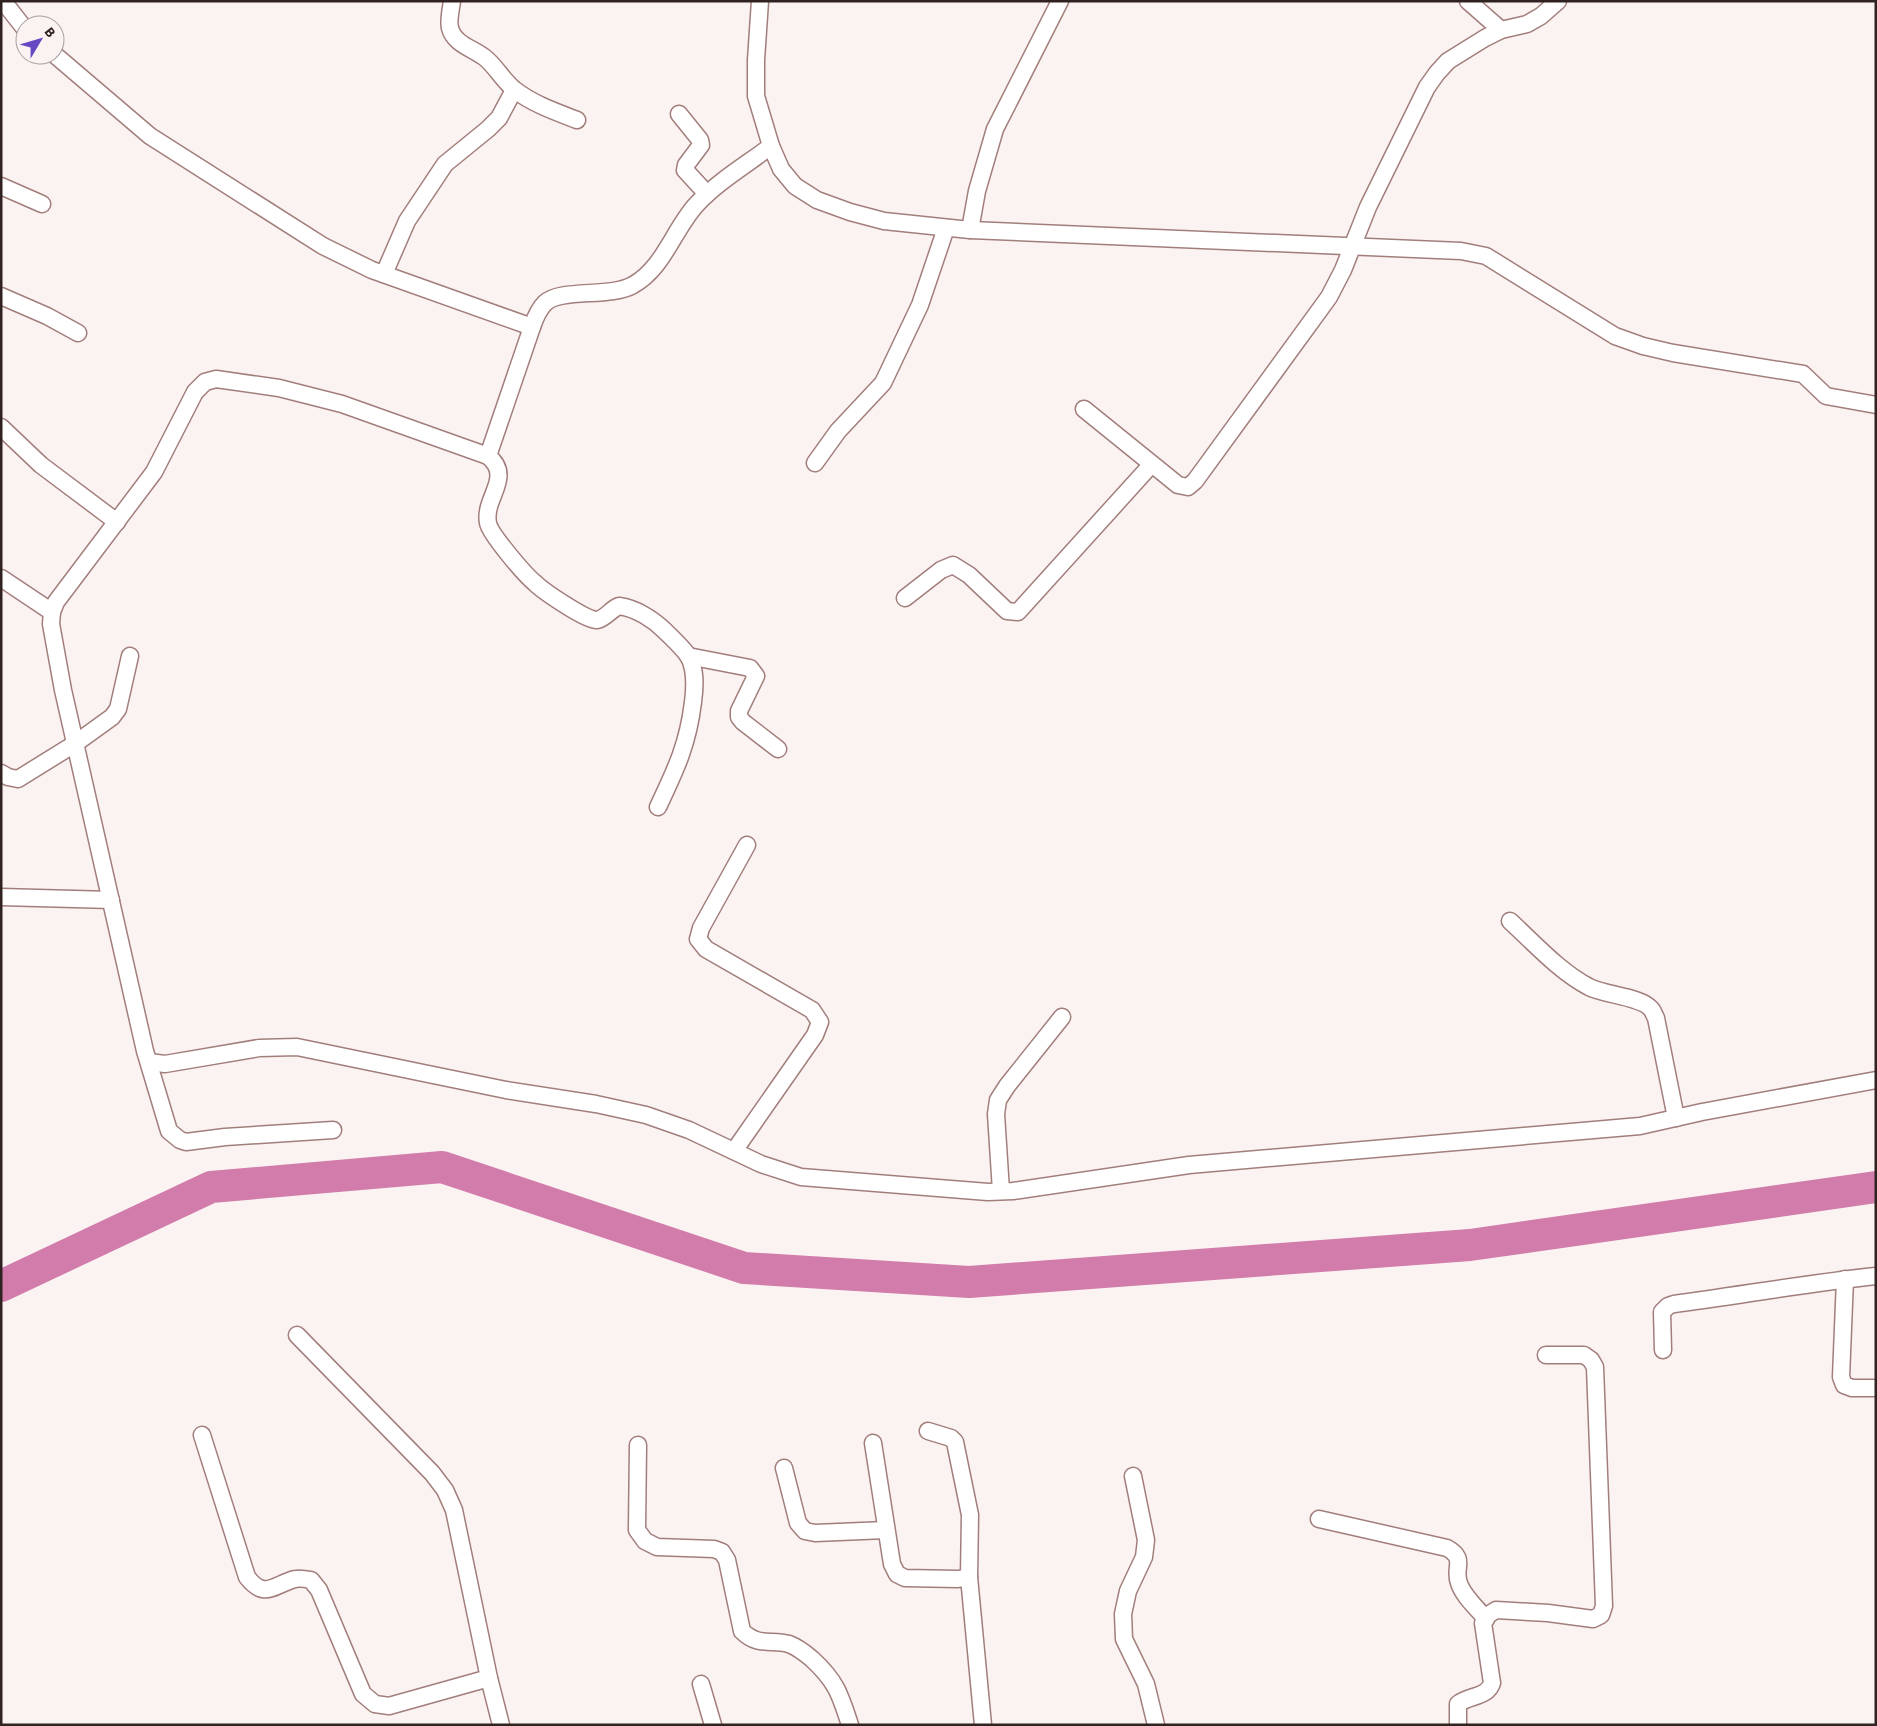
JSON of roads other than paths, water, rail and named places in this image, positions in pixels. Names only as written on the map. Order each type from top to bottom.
[{"type":"street","points":[[3,1],[15,16]]},
{"type":"street","points":[[452,1],[449,26],[454,37],[464,46],[483,57],[514,90],[545,108],[577,120]]},
{"type":"street","points":[[760,1],[756,60],[756,96],[771,146],[782,169],[795,186],[817,200],[850,212],[884,221],[946,228],[1358,243],[1400,248],[1461,251],[1486,256],[1615,336],[1643,346],[1673,353],[1803,374],[1826,396],[1876,405]]},
{"type":"street","points":[[971,228],[977,191],[995,129],[1060,1]]},
{"type":"street","points":[[1468,1],[1501,30]]},
{"type":"street","points":[[1084,409],[1178,485],[1188,487],[1195,481],[1329,297],[1358,243],[1368,208],[1427,86],[1448,61],[1501,30],[1527,24],[1541,16],[1558,1]]},
{"type":"street","points":[[65,64],[150,136],[323,246],[384,274],[532,327]]},
{"type":"street","points":[[384,274],[407,222],[445,164],[499,118],[514,90]]},
{"type":"street","points":[[679,114],[700,140],[701,145],[686,165],[685,170],[707,194]]},
{"type":"street","points":[[488,456],[538,311],[546,302],[557,297],[632,287],[644,278],[656,264],[686,217],[707,194],[771,146]]},
{"type":"street","points":[[1,186],[42,204]]},
{"type":"street","points":[[815,463],[838,431],[883,382],[920,305],[946,228]]},
{"type":"street","points":[[1,296],[48,316],[78,333]]},
{"type":"street","points":[[333,1130],[225,1137],[186,1142],[180,1140],[169,1131],[149,1062],[111,900],[63,690],[51,624],[52,612],[56,602],[154,472],[195,392],[205,382],[216,379],[312,395],[488,456],[496,462],[500,473],[488,513],[488,524],[534,583],[590,619],[601,619],[619,606],[646,616],[658,624],[688,656],[694,672],[695,686],[690,726],[679,762],[658,806]]},
{"type":"street","points":[[1,428],[35,460],[117,522]]},
{"type":"street","points":[[905,598],[941,570],[953,566],[969,575],[1007,611],[1018,612],[1151,464]]},
{"type":"street","points":[[1,578],[52,612]]},
{"type":"street","points":[[1,773],[18,779],[76,743],[112,717],[118,709],[130,656]]},
{"type":"street","points":[[688,656],[750,668],[754,672],[756,676],[739,711],[739,717],[778,749]]},
{"type":"street","points":[[734,1151],[815,1035],[820,1022],[812,1010],[706,949],[698,938],[700,928],[747,845]]},
{"type":"street","points":[[1,897],[111,900]]},
{"type":"street","points":[[1510,921],[1576,979],[1591,988],[1642,1002],[1650,1008],[1656,1018],[1676,1118]]},
{"type":"street","points":[[1001,1192],[996,1114],[998,1100],[1062,1017]]},
{"type":"street","points":[[149,1062],[164,1064],[259,1048],[297,1047],[506,1090],[596,1104],[646,1115],[689,1130],[761,1164],[801,1177],[988,1192],[1001,1192],[1189,1164],[1640,1126],[1876,1080]]},
{"type":"street","points":[[1663,1350],[1662,1312],[1668,1306],[1876,1276]]},
{"type":"street","points":[[1845,1279],[1841,1377],[1844,1385],[1852,1388],[1876,1388]]},
{"type":"street","points":[[297,1335],[432,1473],[445,1490],[454,1510],[489,1678],[501,1725]]},
{"type":"street","points":[[1458,1725],[1458,1704],[1464,1698],[1483,1694],[1490,1689],[1492,1683],[1483,1623],[1488,1614],[1496,1610],[1548,1613],[1593,1619],[1601,1615],[1604,1606],[1595,1367],[1591,1360],[1584,1355],[1546,1355]]},
{"type":"street","points":[[928,1431],[951,1438],[955,1442],[970,1515],[969,1577],[983,1725]]},
{"type":"street","points":[[202,1435],[247,1576],[254,1586],[265,1590],[297,1578],[311,1580],[319,1590],[363,1694],[375,1704],[389,1706],[489,1678]]},
{"type":"street","points":[[873,1442],[892,1564],[897,1574],[905,1578],[958,1579],[969,1577]]},
{"type":"street","points":[[638,1445],[637,1530],[646,1540],[657,1547],[714,1549],[722,1552],[727,1560],[742,1631],[749,1638],[789,1644],[805,1653],[832,1680],[841,1697],[850,1725]]},
{"type":"street","points":[[784,1468],[798,1523],[805,1531],[815,1533],[886,1530]]},
{"type":"street","points":[[1133,1476],[1146,1540],[1144,1557],[1128,1591],[1123,1614],[1124,1638],[1146,1684],[1156,1725]]},
{"type":"street","points":[[1319,1518],[1447,1548],[1455,1552],[1459,1561],[1458,1582],[1486,1618]]},
{"type":"street","points":[[701,1684],[713,1725]]},
{"type":"waterway","points":[[1,1286],[211,1187],[442,1167],[744,1268],[969,1282],[1470,1245],[1876,1187]]}]
